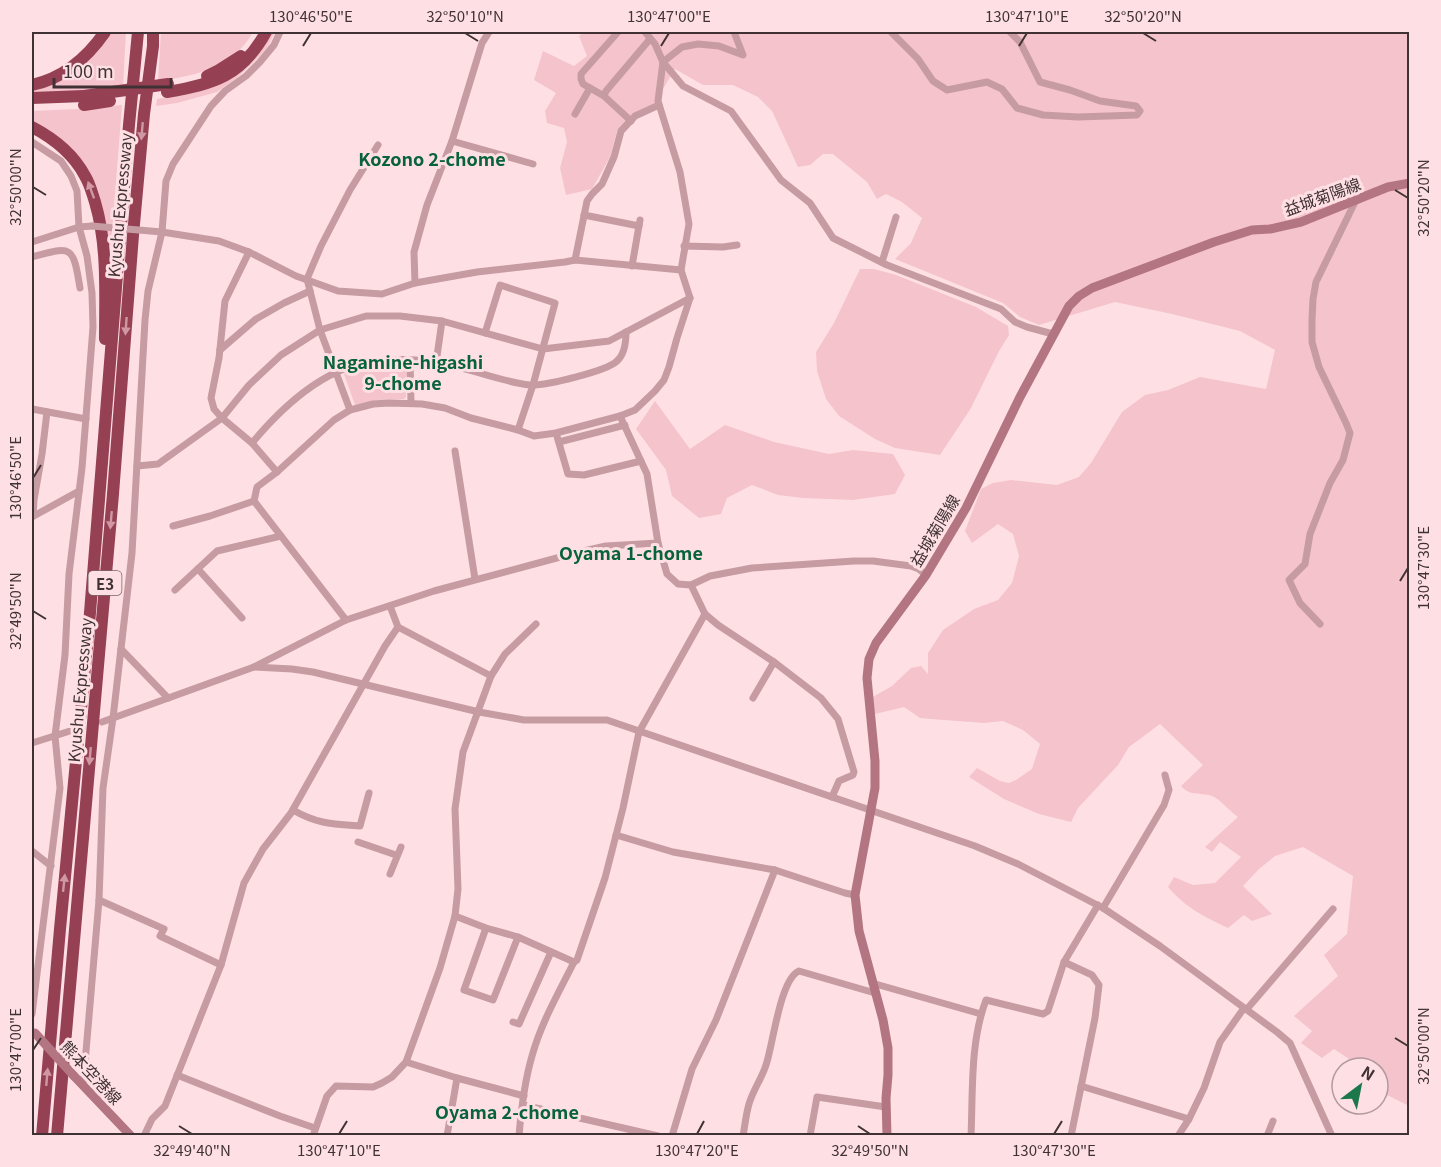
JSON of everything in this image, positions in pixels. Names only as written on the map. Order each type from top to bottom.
[{"type":"highway","points":[[32,85],[73,67],[91,51],[105,32]]},
{"type":"highway","name":"Kyushu Expressway","points":[[42,1136],[89,625],[138,32]]},
{"type":"highway","name":"Kyushu Expressway","points":[[57,1136],[136,202],[154,32]]},
{"type":"highway","points":[[32,106],[167,88],[206,77],[236,60],[257,32]]},
{"type":"highway","points":[[167,88],[189,88],[228,75],[244,63],[259,45],[266,32]]},
{"type":"highway","points":[[32,98],[84,100]]},
{"type":"highway","points":[[32,128],[56,142],[86,176],[100,218],[105,254],[103,457]]},
{"type":"main road","name":"益城菊陽線","points":[[887,1136],[888,1048],[883,1020],[859,931],[855,895],[875,788],[875,760],[867,678],[869,659],[876,643],[926,575],[966,508],[1053,333],[1069,306],[1079,297],[1092,288],[1214,242],[1252,230],[1270,229],[1301,222],[1388,187],[1410,183]]},
{"type":"main road","name":"熊本空港線","points":[[33,1031],[131,1136]]},
{"type":"street","points":[[83,1086],[99,900],[103,788],[132,554],[145,320],[148,291],[162,232],[166,181],[173,164],[211,106],[225,91],[261,62],[274,45],[280,32]]},
{"type":"street","points":[[416,284],[414,252],[427,205],[452,141],[482,43],[489,32]]},
{"type":"street","points":[[618,32],[581,74],[581,79],[584,84],[604,96],[631,120]]},
{"type":"street","points":[[645,32],[655,44],[663,62],[683,86],[731,111],[781,180],[810,204],[833,238],[882,262],[1001,309],[1015,322],[1053,333]]},
{"type":"street","points":[[346,620],[254,501],[256,487],[277,472],[334,420],[350,410],[373,404],[422,404],[445,408],[534,436],[556,433],[635,410],[664,381],[690,298],[681,270],[689,224],[680,172],[658,100],[663,62],[682,47],[698,44],[719,46],[743,55],[734,32]]},
{"type":"street","points":[[891,32],[918,59],[933,81],[947,90],[987,82],[1002,89],[1017,108],[1043,115],[1102,117],[1137,115],[1140,111],[1136,106],[1100,101],[1040,82],[1020,42],[1010,32]]},
{"type":"street","points":[[604,96],[650,39]]},
{"type":"street","points":[[575,114],[590,88]]},
{"type":"street","points":[[576,260],[587,201],[602,184],[614,157],[621,131],[635,116],[659,105]]},
{"type":"street","points":[[452,141],[533,164]]},
{"type":"street","points":[[32,142],[61,161],[77,190],[79,227],[87,256],[93,327],[82,468],[69,574],[65,655],[55,736],[60,788],[32,1014]]},
{"type":"street","points":[[350,410],[320,330],[307,279],[345,199],[378,145]]},
{"type":"street","points":[[1320,624],[1299,603],[1289,580],[1305,564],[1310,534],[1330,483],[1343,460],[1350,434],[1316,358],[1312,342],[1313,299],[1316,282],[1356,200]]},
{"type":"street","points":[[584,215],[640,223],[632,266]]},
{"type":"street","points":[[882,262],[896,217]]},
{"type":"street","points":[[32,242],[79,227],[92,226],[162,232],[219,241],[338,291],[382,294],[416,284],[477,272],[576,260],[681,270]]},
{"type":"street","points":[[684,246],[723,247],[737,244]]},
{"type":"street","points":[[32,257],[57,250],[66,250],[75,261],[80,288]]},
{"type":"street","points":[[249,252],[225,301],[220,350],[211,399],[214,409],[222,418],[252,442],[277,472]]},
{"type":"street","points":[[485,333],[500,285],[555,303],[533,385],[518,430]]},
{"type":"street","points":[[220,350],[256,319],[310,291]]},
{"type":"street","points":[[137,466],[158,464],[222,418],[249,385],[281,355],[320,330],[366,316],[400,316],[442,321],[543,350],[609,341],[690,298]]},
{"type":"street","points":[[436,363],[442,321]]},
{"type":"street","points":[[252,442],[298,396],[336,373],[357,364],[410,360],[436,363],[499,379],[533,385],[545,384],[601,370],[616,363],[622,356],[626,343],[626,332]]},
{"type":"street","points":[[410,360],[411,404]]},
{"type":"street","points":[[32,409],[86,419]]},
{"type":"street","points":[[32,517],[47,412]]},
{"type":"street","points":[[620,416],[647,474],[658,543],[667,574],[678,584],[691,585],[710,576],[752,568],[854,561],[911,566],[926,575]]},
{"type":"street","points":[[559,442],[625,426]]},
{"type":"street","points":[[556,433],[568,474],[584,476],[641,462]]},
{"type":"street","points":[[455,451],[475,579]]},
{"type":"street","points":[[32,517],[79,491]]},
{"type":"street","points":[[173,526],[254,501]]},
{"type":"street","points":[[175,590],[217,551],[281,536]]},
{"type":"street","points":[[102,722],[254,667],[346,620],[475,579],[579,552],[606,546],[658,543]]},
{"type":"street","points":[[198,569],[242,618]]},
{"type":"street","points":[[691,585],[705,614],[821,698],[837,719],[854,772],[853,775],[839,781],[832,797]]},
{"type":"street","points":[[390,606],[398,627],[491,676]]},
{"type":"street","points":[[519,1136],[532,1056],[550,1008],[577,960],[605,878],[639,732],[705,614]]},
{"type":"street","points":[[177,1075],[314,1132],[327,1096],[336,1086],[373,1087],[392,1077],[406,1062],[440,968],[455,916],[458,889],[455,809],[463,752],[491,676],[505,654],[536,624]]},
{"type":"street","points":[[144,1136],[152,1119],[165,1106],[220,965],[244,883],[263,849],[293,810],[385,646],[398,627]]},
{"type":"street","points":[[121,649],[168,698]]},
{"type":"street","points":[[753,698],[774,663]]},
{"type":"street","points":[[254,667],[292,669],[479,712],[524,720],[607,720],[947,836],[1018,864],[1100,906],[1160,946],[1278,1032],[1290,1043],[1332,1136]]},
{"type":"street","points":[[32,743],[70,732]]},
{"type":"street","points":[[971,1136],[974,1058],[981,1014],[986,1000],[1043,1014],[1048,1011],[1064,962],[1164,805],[1169,790],[1165,775]]},
{"type":"street","points":[[293,810],[304,817],[327,824],[360,826],[369,793]]},
{"type":"street","points":[[616,836],[673,852],[775,870],[855,895]]},
{"type":"street","points":[[358,842],[396,855]]},
{"type":"street","points":[[390,874],[400,847]]},
{"type":"street","points":[[32,852],[51,866]]},
{"type":"street","points":[[672,1136],[692,1069],[716,1020],[775,870]]},
{"type":"street","points":[[99,900],[164,930],[160,936],[220,965]]},
{"type":"street","points":[[1178,1136],[1204,1088],[1220,1042],[1246,1008],[1333,909]]},
{"type":"street","points":[[455,916],[518,937],[574,962]]},
{"type":"street","points":[[486,928],[464,990],[493,1000],[518,937]]},
{"type":"street","points":[[519,1024],[551,952]]},
{"type":"street","points":[[1064,962],[1092,975],[1099,985],[1071,1136]]},
{"type":"street","points":[[743,1136],[749,1103],[766,1065],[782,999],[794,973],[799,971],[981,1014]]},
{"type":"street","points":[[406,1062],[524,1096]]},
{"type":"street","points":[[447,1136],[457,1078]]},
{"type":"street","points":[[1081,1086],[1189,1119]]},
{"type":"street","points":[[810,1136],[817,1097],[886,1107]]},
{"type":"street","points":[[523,1105],[658,1136]]},
{"type":"street","points":[[1266,1136],[1273,1120]]},
{"type":"shaded area","points":[[110,32],[126,32],[123,86],[87,91],[32,93],[32,90]]},
{"type":"shaded area","points":[[161,32],[253,32],[235,54],[224,62],[200,73],[158,81]]},
{"type":"shaded area","points":[[271,32],[275,32],[260,56],[236,79],[217,92],[156,106],[157,99],[209,88],[239,74],[252,63]]},
{"type":"shaded area","points":[[584,32],[1409,32],[1409,1106],[1390,1096],[1390,1056],[1344,1056],[1334,1049],[1322,1058],[1301,1043],[1312,1031],[1294,1016],[1338,976],[1324,955],[1347,934],[1353,876],[1303,847],[1275,856],[1243,886],[1272,914],[1252,921],[1244,915],[1228,928],[1195,911],[1181,901],[1168,887],[1174,877],[1193,885],[1215,883],[1241,857],[1220,842],[1212,852],[1205,847],[1238,817],[1216,798],[1189,792],[1181,786],[1203,765],[1160,724],[1129,747],[1118,765],[1078,808],[1071,822],[1039,814],[1004,799],[969,777],[977,768],[1000,781],[1009,783],[1032,769],[1040,744],[1023,730],[1003,721],[984,723],[920,718],[904,707],[875,714],[871,698],[892,686],[911,668],[921,666],[928,674],[928,653],[943,630],[974,609],[998,600],[1012,583],[1019,556],[1013,534],[998,524],[972,543],[965,531],[981,489],[993,483],[1011,480],[1057,485],[1079,477],[1091,463],[1122,412],[1145,395],[1168,390],[1200,377],[1266,389],[1275,350],[1240,331],[1115,302],[1039,325],[1020,317],[1003,303],[895,259],[911,243],[922,218],[902,202],[886,194],[877,199],[867,182],[833,154],[823,154],[810,165],[798,167],[772,111],[758,97],[733,85],[703,85],[675,69],[654,104],[632,114],[617,131],[610,157],[592,189],[566,195],[560,168],[567,142],[564,128],[547,123],[545,111],[556,93],[534,80],[543,51],[574,66],[587,56],[579,36]]},
{"type":"shaded area","points":[[122,105],[111,246],[107,246],[89,176],[32,123],[32,111]]},
{"type":"shaded area","points":[[860,269],[874,269],[896,275],[976,307],[1008,326],[1009,335],[971,408],[940,455],[895,448],[875,439],[839,416],[826,399],[817,371],[816,352],[834,323]]},
{"type":"shaded area","points":[[392,364],[407,367],[406,397],[355,405],[344,374],[366,367]]},
{"type":"shaded area","points":[[655,401],[690,449],[725,425],[774,442],[829,454],[853,450],[893,454],[905,475],[895,494],[853,500],[778,495],[752,485],[727,498],[721,514],[699,518],[672,496],[666,470],[636,429]]},
{"type":"district","name":"Kozono 2-chome","points":[[432,158]]},
{"type":"district","name":"Nagamine-higashi 9-chome","points":[[403,371]]},
{"type":"district","name":"Oyama 1-chome","points":[[631,552]]},
{"type":"district","name":"Oyama 2-chome","points":[[507,1111]]}]
